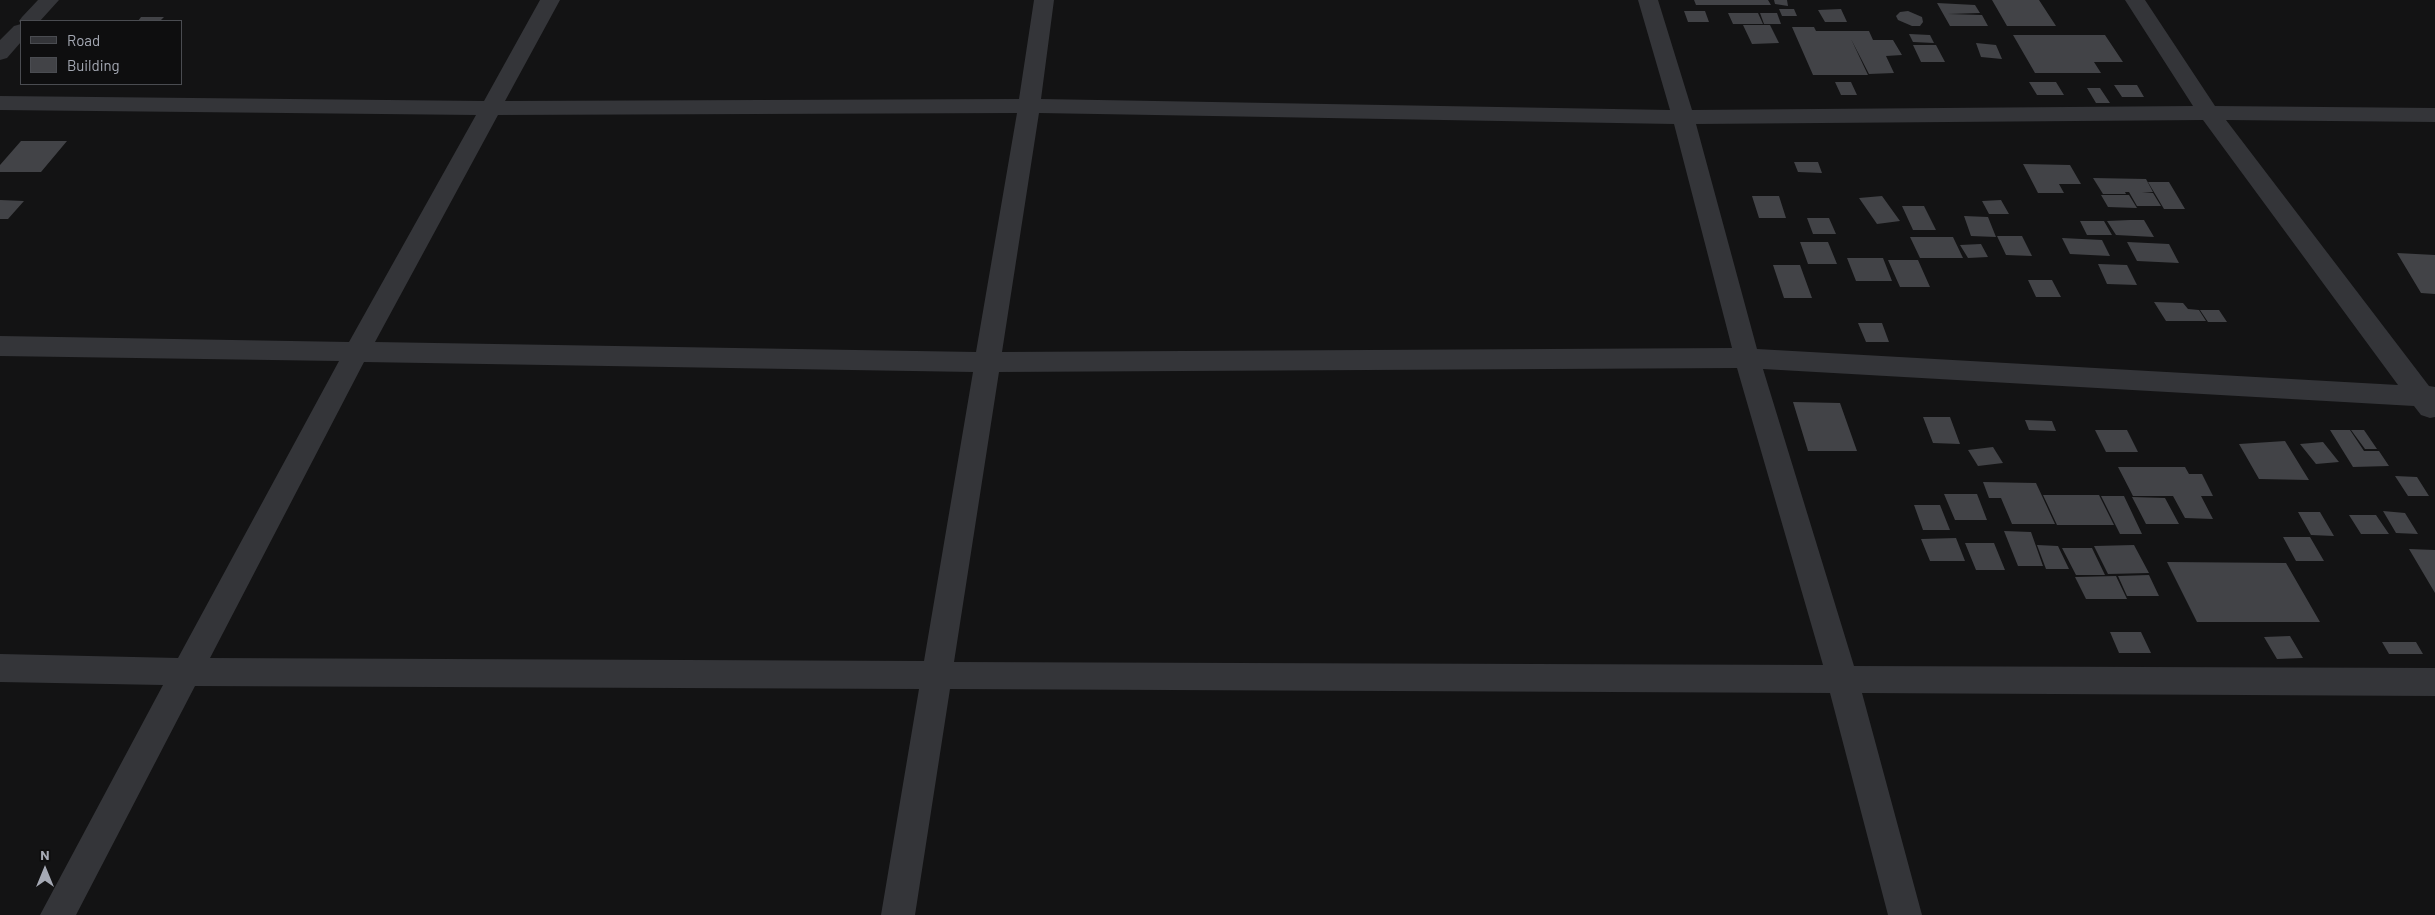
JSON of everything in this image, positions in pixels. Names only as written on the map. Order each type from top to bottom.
[{"type":"street","points":[[30,20],[49,0]]},
{"type":"street","points":[[58,915],[185,672],[357,351],[493,108],[550,0]]},
{"type":"street","points":[[898,915],[1029,106],[1044,0]]},
{"type":"street","points":[[1648,0],[1683,117],[1747,358],[1842,678],[1905,915]]},
{"type":"street","points":[[2135,0],[2209,113],[2431,404]]},
{"type":"street","points":[[0,53],[20,31]]},
{"type":"street","points":[[0,103],[493,108],[1029,106],[1683,117],[2209,113],[2435,115]]},
{"type":"street","points":[[0,346],[988,362],[1747,358],[2431,404]]},
{"type":"street","points":[[0,668],[185,672],[2435,682]]},
{"type":"building","points":[[1694,0],[1768,0],[1771,5],[1696,5]]},
{"type":"building","points":[[1774,0],[1787,0],[1788,6],[1775,4]]},
{"type":"building","points":[[1992,0],[2039,0],[2056,26],[2007,26]]},
{"type":"building","points":[[1937,3],[1975,5],[1980,13],[1948,14],[1982,15],[1988,26],[1950,26]]},
{"type":"building","points":[[1779,9],[1794,9],[1797,16],[1782,16]]},
{"type":"building","points":[[1841,9],[1847,22],[1825,22],[1818,10]]},
{"type":"building","points":[[1684,11],[1705,11],[1709,22],[1688,22]]},
{"type":"building","points":[[1908,11],[1922,17],[1923,22],[1920,26],[1912,26],[1898,20],[1896,16],[1900,12]]},
{"type":"building","points":[[1728,13],[1758,13],[1763,24],[1733,24]]},
{"type":"building","points":[[1760,13],[1777,13],[1781,24],[1764,24]]},
{"type":"building","points":[[141,17],[164,17],[161,20],[139,20]]},
{"type":"building","points":[[1743,25],[1770,25],[1779,43],[1752,44]]},
{"type":"building","points":[[1792,27],[1814,27],[1816,31],[1869,31],[1873,40],[1893,40],[1902,55],[1886,56],[1894,73],[1869,74],[1851,39],[1868,75],[1813,75]]},
{"type":"building","points":[[1909,34],[1930,35],[1934,43],[1913,42]]},
{"type":"building","points":[[2013,35],[2105,35],[2123,62],[2094,62],[2101,73],[2035,73]]},
{"type":"building","points":[[1976,43],[1996,45],[2002,59],[1981,57]]},
{"type":"building","points":[[1913,45],[1936,45],[1945,62],[1921,62]]},
{"type":"building","points":[[1835,82],[1851,82],[1857,95],[1841,95]]},
{"type":"building","points":[[2029,82],[2056,82],[2064,95],[2037,95]]},
{"type":"building","points":[[2114,85],[2137,85],[2144,97],[2122,97]]},
{"type":"building","points":[[2087,88],[2100,88],[2110,103],[2096,103]]},
{"type":"building","points":[[21,141],[67,141],[41,172],[0,172],[0,165]]},
{"type":"building","points":[[1794,162],[1818,162],[1822,173],[1798,172]]},
{"type":"building","points":[[2023,164],[2070,165],[2081,184],[2059,184],[2064,193],[2038,193]]},
{"type":"building","points":[[2093,178],[2146,179],[2153,192],[2142,192],[2153,193],[2161,206],[2137,206],[2129,192],[2125,192],[2126,194],[2103,194]]},
{"type":"building","points":[[2148,182],[2169,182],[2185,209],[2164,209]]},
{"type":"building","points":[[2101,195],[2129,195],[2137,208],[2108,207]]},
{"type":"building","points":[[1752,196],[1779,196],[1786,218],[1759,218]]},
{"type":"building","points":[[1882,196],[1900,221],[1877,224],[1859,198]]},
{"type":"building","points":[[0,200],[24,201],[8,219],[0,219]]},
{"type":"building","points":[[2001,200],[2009,214],[1989,214],[1982,201]]},
{"type":"building","points":[[1902,206],[1924,206],[1936,230],[1913,230]]},
{"type":"building","points":[[1964,216],[1988,217],[1996,237],[1971,236]]},
{"type":"building","points":[[1807,218],[1829,218],[1836,234],[1813,234]]},
{"type":"building","points":[[2144,220],[2154,237],[2116,235],[2107,221]]},
{"type":"building","points":[[2080,221],[2104,221],[2112,235],[2087,235]]},
{"type":"building","points":[[1997,236],[2022,236],[2032,256],[2006,255]]},
{"type":"building","points":[[1910,237],[1953,237],[1963,258],[1920,258]]},
{"type":"building","points":[[2062,238],[2102,240],[2110,256],[2070,254]]},
{"type":"building","points":[[1800,242],[1828,242],[1837,264],[1808,264]]},
{"type":"building","points":[[2127,242],[2169,244],[2179,263],[2137,261]]},
{"type":"building","points":[[1981,244],[1988,257],[1968,258],[1960,245]]},
{"type":"building","points":[[2397,253],[2435,255],[2435,294],[2421,293]]},
{"type":"building","points":[[1847,258],[1883,258],[1892,281],[1856,281]]},
{"type":"building","points":[[1888,260],[1918,260],[1930,287],[1900,287]]},
{"type":"building","points":[[2098,264],[2127,265],[2137,285],[2107,284]]},
{"type":"building","points":[[1773,265],[1800,265],[1812,298],[1784,298]]},
{"type":"building","points":[[2028,280],[2052,280],[2061,297],[2036,297]]},
{"type":"building","points":[[2154,302],[2183,303],[2188,309],[2199,310],[2206,321],[2166,321]]},
{"type":"building","points":[[2200,310],[2219,310],[2227,322],[2208,322]]},
{"type":"building","points":[[1858,323],[1882,323],[1889,342],[1866,342]]},
{"type":"building","points":[[1793,402],[1840,403],[1857,451],[1808,451]]},
{"type":"building","points":[[1923,417],[1950,417],[1960,444],[1933,443]]},
{"type":"building","points":[[2025,420],[2052,421],[2056,431],[2029,430]]},
{"type":"building","points":[[2095,430],[2127,430],[2138,452],[2106,452]]},
{"type":"building","points":[[2330,430],[2350,430],[2364,451],[2379,451],[2389,466],[2353,467]]},
{"type":"building","points":[[2351,430],[2364,430],[2377,449],[2365,449]]},
{"type":"building","points":[[2285,441],[2309,480],[2259,479],[2239,444]]},
{"type":"building","points":[[2323,442],[2339,462],[2316,464],[2300,444]]},
{"type":"building","points":[[1993,447],[2003,463],[1978,466],[1968,450]]},
{"type":"building","points":[[2118,467],[2185,467],[2189,474],[2202,474],[2213,496],[2201,496],[2213,519],[2185,518],[2173,496],[2133,496]]},
{"type":"building","points":[[2395,476],[2417,477],[2429,496],[2408,496]]},
{"type":"building","points":[[1983,482],[2036,483],[2055,524],[2012,524],[2001,498],[1989,498]]},
{"type":"building","points":[[1944,494],[1977,494],[1987,520],[1955,520]]},
{"type":"building","points":[[2043,495],[2099,495],[2114,525],[2057,525]]},
{"type":"building","points":[[2101,496],[2124,496],[2142,534],[2120,534]]},
{"type":"building","points":[[2132,497],[2165,498],[2179,524],[2146,524]]},
{"type":"building","points":[[1914,505],[1940,505],[1950,530],[1923,530]]},
{"type":"building","points":[[2383,511],[2405,513],[2418,534],[2396,533]]},
{"type":"building","points":[[2298,512],[2320,512],[2334,536],[2311,535]]},
{"type":"building","points":[[2349,515],[2376,515],[2389,534],[2361,534]]},
{"type":"building","points":[[2004,531],[2031,532],[2043,566],[2018,566]]},
{"type":"building","points":[[2283,537],[2310,537],[2324,561],[2296,561]]},
{"type":"building","points":[[1956,538],[1965,561],[1930,561],[1921,539]]},
{"type":"building","points":[[1965,543],[1994,543],[2005,570],[1976,570]]},
{"type":"building","points":[[2037,545],[2058,546],[2069,569],[2046,569]]},
{"type":"building","points":[[2134,545],[2149,573],[2108,574],[2094,546]]},
{"type":"building","points":[[2062,548],[2092,548],[2105,575],[2076,575]]},
{"type":"building","points":[[2409,549],[2435,550],[2435,593]]},
{"type":"building","points":[[2167,562],[2286,563],[2320,622],[2197,622]]},
{"type":"building","points":[[2149,575],[2159,596],[2127,596],[2118,576]]},
{"type":"building","points":[[2116,576],[2127,599],[2086,599],[2075,577]]},
{"type":"building","points":[[2110,632],[2141,632],[2151,653],[2119,653]]},
{"type":"building","points":[[2290,636],[2303,658],[2277,659],[2264,637]]},
{"type":"building","points":[[2382,642],[2416,642],[2423,654],[2389,654]]}]
